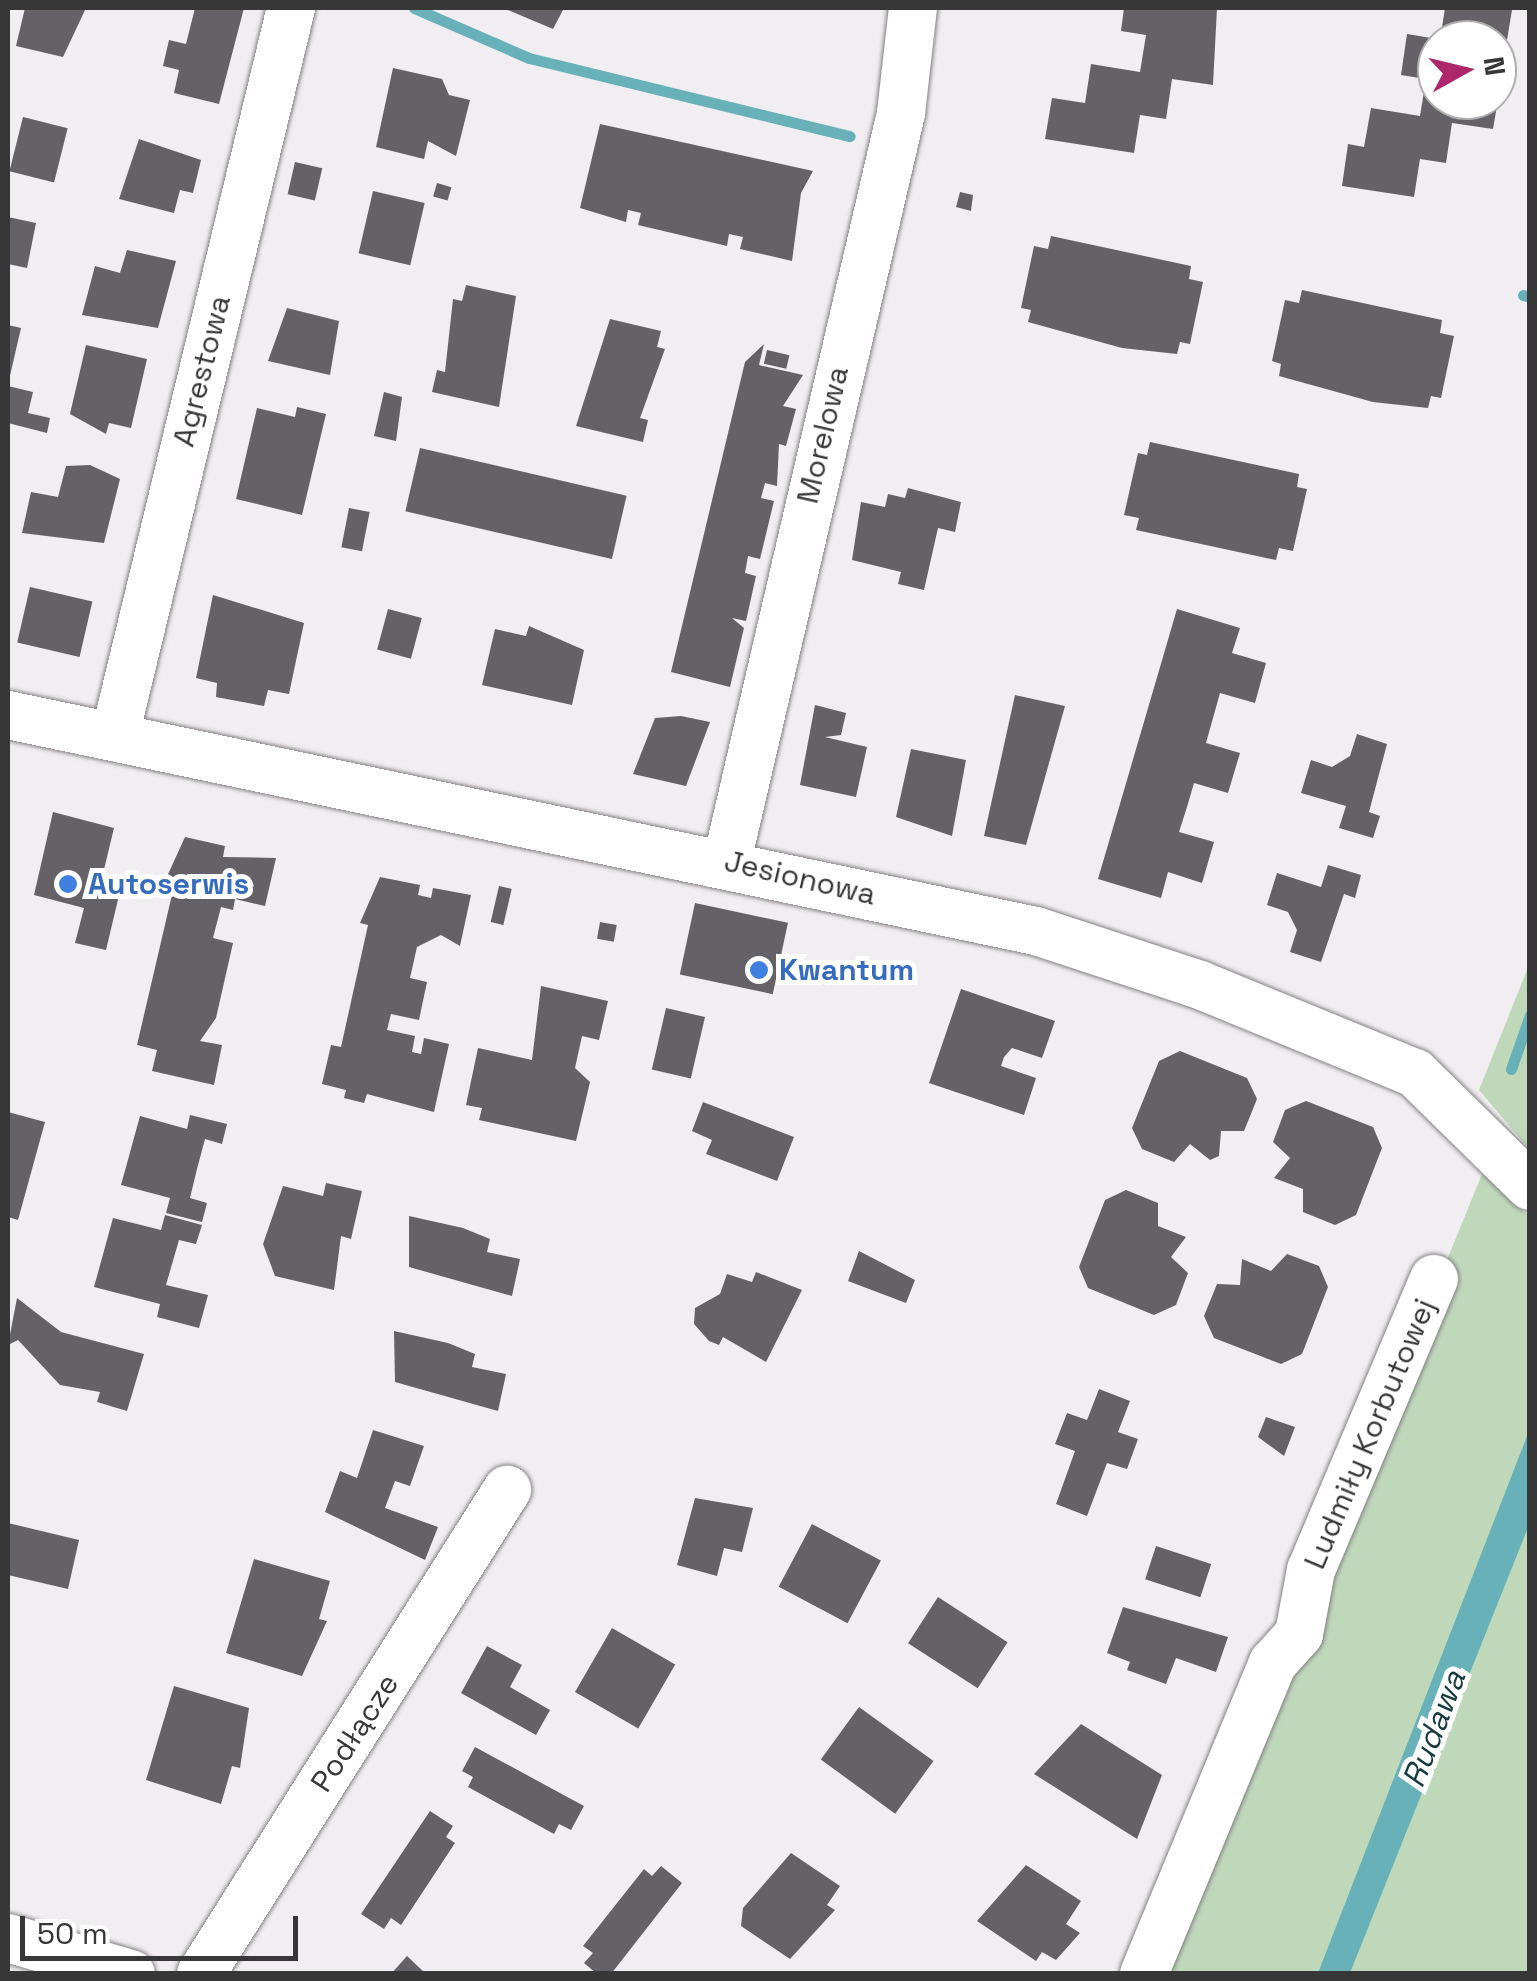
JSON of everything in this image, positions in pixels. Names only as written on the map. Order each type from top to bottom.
[{"type":"street","name":"Agrestowa","points":[[114,734],[290,8]]},
{"type":"street","name":"Morelowa","points":[[727,861],[901,112],[913,8]]},
{"type":"street","name":"Jesionowa","points":[[8,715],[727,861],[1036,931],[1200,985],[1415,1073],[1530,1186]]},
{"type":"street","name":"Ludmiły Korbutowej","points":[[1144,1974],[1273,1663],[1299,1634],[1311,1570],[1434,1279]]},
{"type":"street","name":"Podłącze","points":[[202,1974],[507,1490]]},
{"type":"street","points":[[8,1938],[131,1974]]},
{"type":"green space","points":[[1529,965],[1529,1149],[1479,1090]]},
{"type":"green space","points":[[1482,1174],[1529,1216],[1529,1973],[1156,1974]]},
{"type":"water","name":"Rudawa","points":[[1529,1431],[1529,1525],[1350,1973],[1318,1973]]},
{"type":"building","points":[[25,8],[86,8],[63,57],[16,46]]},
{"type":"building","points":[[195,8],[244,8],[219,104],[174,93],[179,70],[163,66],[169,40],[186,44]]},
{"type":"building","points":[[503,8],[564,8],[553,29]]},
{"type":"building","points":[[1124,8],[1217,8],[1213,85],[1172,79],[1166,119],[1140,115],[1134,153],[1045,139],[1052,98],[1085,103],[1091,64],[1140,72],[1146,35],[1121,31]]},
{"type":"building","points":[[1445,8],[1512,10],[1510,20],[1443,20]]},
{"type":"building","points":[[1407,34],[1417,36],[1417,78],[1401,75]]},
{"type":"building","points":[[393,68],[442,79],[449,95],[470,100],[456,156],[428,141],[424,159],[376,147]]},
{"type":"building","points":[[1371,108],[1417,116],[1417,120],[1495,120],[1493,129],[1452,123],[1446,163],[1420,159],[1414,197],[1342,186],[1348,144],[1364,147]]},
{"type":"building","points":[[23,117],[68,128],[54,182],[9,171]]},
{"type":"building","points":[[600,124],[813,171],[801,193],[792,261],[740,249],[743,237],[729,234],[727,246],[638,225],[641,213],[628,210],[626,222],[580,208]]},
{"type":"building","points":[[139,139],[201,160],[193,193],[180,190],[174,213],[119,199]]},
{"type":"building","points":[[295,162],[322,168],[315,200],[288,194]]},
{"type":"building","points":[[437,183],[451,187],[448,201],[433,196]]},
{"type":"building","points":[[373,191],[425,203],[410,265],[359,253]]},
{"type":"building","points":[[960,192],[973,195],[971,211],[956,207]]},
{"type":"building","points":[[8,217],[36,223],[27,268],[8,264]]},
{"type":"building","points":[[1051,236],[1191,266],[1189,279],[1203,282],[1190,344],[1180,342],[1177,354],[1122,348],[1028,322],[1031,310],[1021,308],[1034,246],[1048,249]]},
{"type":"building","points":[[127,250],[176,261],[158,328],[82,315],[95,266],[120,273]]},
{"type":"building","points":[[466,285],[516,296],[499,407],[432,392],[437,370],[445,372],[453,299],[462,301]]},
{"type":"building","points":[[1302,290],[1442,320],[1440,333],[1454,336],[1441,398],[1431,396],[1428,408],[1373,402],[1279,376],[1281,364],[1272,361],[1285,300],[1299,303]]},
{"type":"building","points":[[287,308],[339,321],[330,375],[268,361]]},
{"type":"building","points":[[610,319],[661,331],[657,347],[665,349],[640,418],[648,420],[643,442],[576,426]]},
{"type":"building","points":[[8,325],[21,328],[9,380],[8,380]]},
{"type":"building","points":[[764,344],[759,365],[803,375],[783,406],[796,409],[786,446],[779,444],[777,486],[765,483],[761,498],[774,501],[760,559],[748,556],[745,573],[756,576],[746,621],[732,618],[744,628],[730,687],[671,672],[745,362]]},
{"type":"building","points":[[86,345],[147,359],[131,428],[109,423],[106,434],[70,414]]},
{"type":"building","points":[[767,350],[789,355],[786,369],[764,364]]},
{"type":"building","points":[[8,386],[33,392],[28,413],[50,418],[47,433],[8,423]]},
{"type":"building","points":[[384,392],[402,397],[396,441],[374,436]]},
{"type":"building","points":[[297,407],[326,414],[302,515],[236,499],[257,408],[295,417]]},
{"type":"building","points":[[1150,442],[1299,474],[1297,487],[1307,489],[1293,551],[1279,548],[1276,560],[1136,530],[1139,518],[1124,515],[1138,453],[1147,455]]},
{"type":"building","points":[[420,448],[627,496],[612,559],[405,511]]},
{"type":"building","points":[[90,465],[120,479],[104,543],[22,533],[31,492],[58,497],[66,466]]},
{"type":"building","points":[[908,488],[961,502],[955,532],[938,528],[924,590],[898,584],[901,572],[852,560],[861,502],[885,507],[888,494],[905,498]]},
{"type":"building","points":[[349,508],[370,512],[362,551],[341,547]]},
{"type":"building","points":[[30,587],[92,601],[80,657],[17,643]]},
{"type":"building","points":[[213,595],[304,623],[289,694],[268,690],[264,706],[216,697],[217,683],[196,678]]},
{"type":"building","points":[[388,609],[422,618],[411,659],[377,650]]},
{"type":"building","points":[[1177,609],[1240,628],[1232,653],[1266,663],[1255,703],[1220,693],[1206,743],[1240,753],[1228,793],[1194,783],[1179,832],[1214,842],[1202,883],[1168,872],[1161,898],[1098,879]]},
{"type":"building","points":[[529,626],[584,650],[572,705],[482,685],[495,629],[526,636]]},
{"type":"building","points":[[1015,695],[1065,706],[1026,845],[984,836]]},
{"type":"building","points":[[815,705],[846,713],[841,735],[825,737],[867,747],[856,797],[800,785]]},
{"type":"building","points":[[681,716],[710,722],[686,786],[633,774],[655,718]]},
{"type":"building","points":[[1357,734],[1387,744],[1369,812],[1380,816],[1373,838],[1339,828],[1346,806],[1301,793],[1311,760],[1332,767],[1350,756]]},
{"type":"building","points":[[911,749],[966,760],[952,836],[896,817]]},
{"type":"building","points":[[53,812],[114,828],[101,882],[121,887],[106,950],[75,943],[84,908],[34,895]]},
{"type":"building","points":[[185,837],[225,846],[223,857],[276,858],[265,906],[235,899],[233,910],[221,907],[213,938],[233,943],[216,1018],[200,1041],[222,1045],[214,1085],[152,1071],[157,1050],[137,1045],[174,886],[164,883]]},
{"type":"building","points":[[1328,865],[1361,875],[1355,898],[1344,894],[1321,962],[1290,952],[1297,930],[1288,912],[1267,905],[1277,873],[1321,887]]},
{"type":"building","points":[[380,877],[420,885],[418,895],[431,898],[433,888],[471,895],[460,946],[441,935],[417,947],[410,978],[427,982],[419,1020],[391,1014],[387,1030],[415,1036],[412,1052],[421,1054],[424,1038],[449,1044],[434,1112],[367,1094],[364,1103],[344,1098],[346,1090],[322,1084],[331,1045],[341,1047],[368,925],[360,923]]},
{"type":"building","points":[[499,886],[512,889],[503,925],[491,922]]},
{"type":"building","points":[[695,903],[788,923],[773,994],[680,974]]},
{"type":"building","points":[[600,922],[617,925],[614,942],[597,939]]},
{"type":"building","points":[[541,986],[608,1001],[599,1040],[582,1036],[575,1068],[590,1082],[576,1141],[479,1120],[482,1108],[466,1105],[478,1048],[532,1060]]},
{"type":"building","points":[[961,989],[1055,1021],[1042,1058],[1012,1048],[1001,1066],[1036,1078],[1024,1115],[929,1083]]},
{"type":"building","points":[[666,1008],[705,1017],[691,1078],[652,1069]]},
{"type":"building","points":[[1180,1051],[1247,1078],[1257,1099],[1244,1131],[1221,1131],[1219,1156],[1210,1160],[1190,1144],[1174,1162],[1142,1149],[1132,1128],[1159,1061]]},
{"type":"building","points":[[1306,1101],[1373,1127],[1382,1148],[1356,1215],[1335,1225],[1303,1212],[1303,1189],[1274,1178],[1290,1158],[1273,1142],[1285,1110]]},
{"type":"building","points":[[703,1102],[794,1137],[777,1181],[706,1154],[712,1140],[692,1131]]},
{"type":"building","points":[[8,1112],[45,1122],[18,1220],[8,1217]]},
{"type":"building","points":[[190,1115],[227,1124],[222,1144],[205,1139],[197,1169],[190,1198],[207,1203],[202,1222],[166,1213],[170,1198],[121,1185],[140,1116],[187,1129]]},
{"type":"building","points":[[326,1183],[362,1191],[351,1239],[341,1236],[334,1290],[275,1276],[263,1244],[283,1186],[323,1196]]},
{"type":"building","points":[[1126,1190],[1158,1203],[1158,1226],[1186,1237],[1171,1257],[1188,1273],[1176,1305],[1154,1315],[1088,1288],[1079,1267],[1105,1200]]},
{"type":"building","points":[[165,1215],[202,1225],[196,1244],[179,1240],[166,1285],[208,1295],[199,1328],[157,1317],[160,1304],[94,1287],[113,1218],[161,1230]]},
{"type":"building","points":[[409,1216],[463,1228],[490,1239],[487,1252],[520,1259],[512,1296],[409,1267]]},
{"type":"building","points":[[859,1251],[915,1280],[906,1303],[848,1281]]},
{"type":"building","points":[[1287,1254],[1319,1266],[1328,1287],[1302,1354],[1281,1364],[1214,1338],[1204,1316],[1217,1284],[1240,1285],[1242,1259],[1271,1271]]},
{"type":"building","points":[[756,1272],[802,1290],[766,1362],[723,1337],[719,1345],[709,1341],[694,1324],[695,1308],[720,1294],[727,1274],[752,1282]]},
{"type":"building","points":[[17,1298],[61,1332],[144,1354],[127,1411],[97,1402],[100,1392],[60,1385],[18,1340],[8,1345]]},
{"type":"building","points":[[394,1331],[448,1343],[475,1354],[472,1367],[506,1374],[498,1411],[395,1382]]},
{"type":"building","points":[[1099,1389],[1130,1401],[1118,1432],[1138,1439],[1127,1469],[1107,1463],[1087,1516],[1056,1504],[1075,1451],[1055,1444],[1067,1413],[1087,1420]]},
{"type":"building","points":[[1266,1417],[1295,1427],[1284,1456],[1258,1437]]},
{"type":"building","points":[[373,1430],[424,1446],[410,1486],[395,1481],[385,1508],[438,1527],[425,1560],[325,1512],[340,1471],[357,1478]]},
{"type":"building","points":[[695,1498],[753,1508],[742,1552],[724,1548],[717,1576],[677,1565]]},
{"type":"building","points":[[8,1523],[79,1540],[68,1589],[8,1575]]},
{"type":"building","points":[[812,1524],[881,1561],[848,1623],[779,1587]]},
{"type":"building","points":[[1156,1546],[1211,1564],[1200,1597],[1145,1579]]},
{"type":"building","points":[[254,1559],[330,1581],[319,1619],[327,1621],[302,1676],[226,1653]]},
{"type":"building","points":[[938,1597],[1008,1642],[978,1688],[908,1643]]},
{"type":"building","points":[[1123,1607],[1228,1637],[1216,1672],[1176,1658],[1166,1684],[1127,1670],[1130,1662],[1107,1653]]},
{"type":"building","points":[[612,1628],[675,1664],[638,1729],[575,1692]]},
{"type":"building","points":[[487,1646],[522,1665],[510,1687],[550,1710],[536,1735],[461,1693]]},
{"type":"building","points":[[174,1686],[249,1708],[240,1768],[232,1766],[221,1804],[146,1780]]},
{"type":"building","points":[[859,1707],[933,1761],[895,1814],[821,1760]]},
{"type":"building","points":[[1081,1724],[1162,1775],[1137,1839],[1034,1774]]},
{"type":"building","points":[[475,1747],[584,1806],[571,1830],[559,1824],[554,1834],[468,1787],[473,1777],[462,1771]]},
{"type":"building","points":[[430,1811],[453,1826],[446,1837],[455,1843],[401,1925],[391,1918],[384,1929],[361,1914]]},
{"type":"building","points":[[791,1853],[840,1886],[827,1905],[835,1910],[790,1959],[741,1926],[743,1908]]},
{"type":"building","points":[[1026,1865],[1081,1901],[1066,1924],[1080,1933],[1056,1960],[1042,1952],[1036,1961],[977,1921]]},
{"type":"building","points":[[661,1866],[682,1883],[611,1974],[597,1974],[584,1963],[593,1953],[583,1946],[644,1869],[652,1876]]},
{"type":"building","points":[[407,1956],[426,1974],[391,1974]]},
{"type":"waterway","points":[[414,8],[529,58],[850,136]]},
{"type":"waterway","points":[[1523,295],[1530,297]]},
{"type":"waterway","points":[[1511,1069],[1530,1015]]},
{"type":"place","name":"Autoserwis","points":[[68,884]]},
{"type":"place","name":"Kwantum","points":[[759,970]]}]
